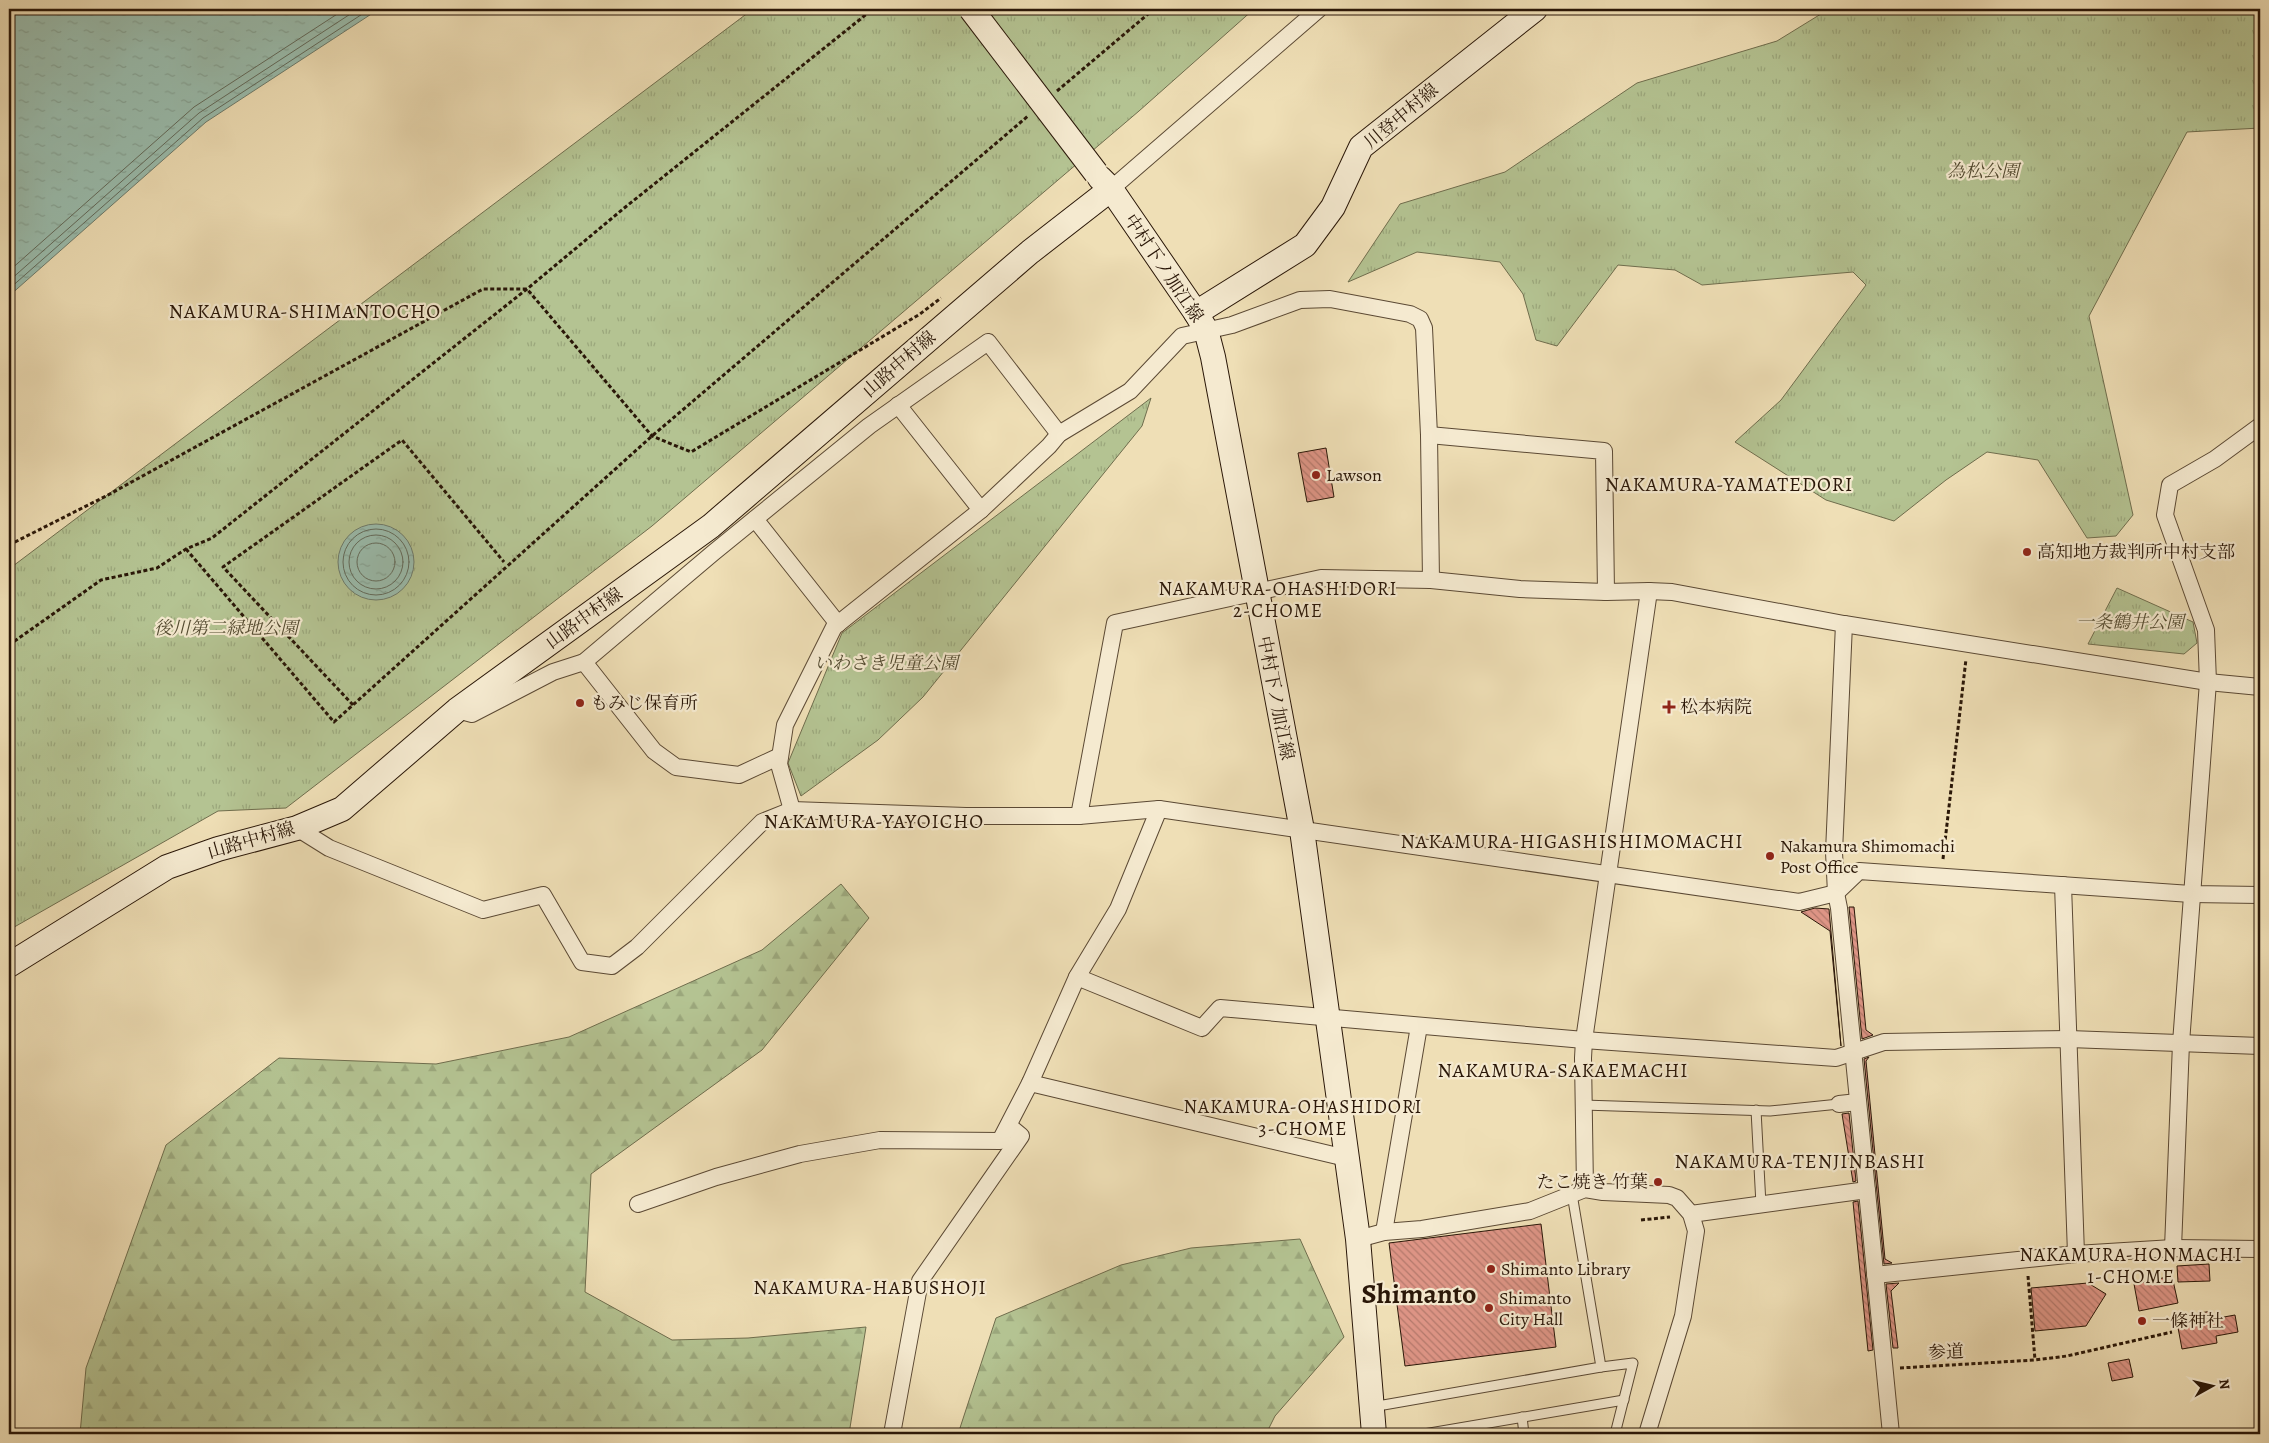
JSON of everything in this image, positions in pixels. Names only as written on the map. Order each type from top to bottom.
[{"type":"main road","name":"中村下ノ加江線","points":[[971,9],[1103,181],[1201,322],[1215,367],[1302,830],[1358,1239],[1374,1434]]},
{"type":"main road","name":"川登中村線","points":[[1201,322],[1305,245],[1332,207],[1361,147],[1535,9]]},
{"type":"main road","name":"山路中村線","points":[[9,965],[166,867],[218,849],[297,828],[342,809],[457,710],[712,526],[1030,252],[1103,181]]},
{"type":"street","points":[[1103,181],[1319,9]]},
{"type":"street","points":[[792,810],[780,764],[785,724],[834,627],[981,510],[1049,446],[1059,434],[1130,390],[1182,336],[1201,322],[1232,325],[1300,300],[1330,298],[1410,314],[1420,319],[1424,328],[1429,435],[1431,580]]},
{"type":"street","points":[[457,710],[472,714],[553,672],[584,662],[869,426],[988,342],[1059,434]]},
{"type":"street","points":[[898,405],[981,510]]},
{"type":"street","points":[[2173,1248],[2180,1043],[2208,682],[2206,630],[2165,515],[2170,485],[2215,459],[2260,426]]},
{"type":"street","points":[[1429,435],[1604,452],[1606,592]]},
{"type":"street","points":[[755,519],[838,624]]},
{"type":"street","points":[[1080,816],[1115,623],[1321,578],[1431,580],[1520,589],[1606,592],[1649,590],[1672,592],[1844,624],[1967,644],[2208,682],[2260,687]]},
{"type":"street","points":[[1578,1192],[1584,1106],[1584,1040],[1649,590]]},
{"type":"street","points":[[1844,624],[1834,852],[1836,893],[1854,1052],[1891,1434]]},
{"type":"street","points":[[584,662],[654,751],[676,767],[740,775],[780,756]]},
{"type":"street","points":[[638,1204],[716,1177],[800,1154],[880,1140],[1000,1141],[1030,1083],[1077,977],[1118,909],[1159,808]]},
{"type":"street","points":[[297,828],[329,848],[483,910],[543,895],[582,962],[612,966],[637,947],[762,822],[792,810],[966,816],[1080,816],[1159,808],[1799,902],[1836,893],[1859,871],[2191,894],[2260,896]]},
{"type":"street","points":[[2063,885],[2076,1254]]},
{"type":"street","points":[[1077,977],[1202,1028],[1220,1008],[1584,1040],[1836,1058],[1884,1042],[2069,1038],[2260,1046]]},
{"type":"street","points":[[1384,1232],[1418,1026]]},
{"type":"street","points":[[1030,1083],[1346,1158]]},
{"type":"street","points":[[1839,1104],[1858,1102]]},
{"type":"street","points":[[892,1434],[920,1281],[1021,1136],[1009,1126]]},
{"type":"street","points":[[1691,1214],[1867,1190]]},
{"type":"street","points":[[1358,1239],[1384,1232],[1422,1229],[1530,1211],[1578,1192],[1669,1195],[1677,1198],[1691,1214],[1696,1231],[1683,1316],[1647,1434]]},
{"type":"street","points":[[1875,1275],[2076,1254],[2173,1248],[2260,1248]]},
{"type":"lane","points":[[1584,1106],[1770,1111],[1839,1104]]},
{"type":"lane","points":[[1756,1110],[1761,1204]]},
{"type":"lane","points":[[1578,1192],[1601,1367]]},
{"type":"lane","points":[[1372,1407],[1633,1362],[1616,1434]]},
{"type":"lane","points":[[1424,1434],[1624,1400]]},
{"type":"lane","points":[[1522,1417],[1524,1434]]},
{"type":"path","points":[[9,644],[101,580],[157,568],[186,549],[212,538],[528,289],[623,209],[873,9]]},
{"type":"path","points":[[1055,93],[1154,9]]},
{"type":"path","points":[[186,549],[334,722],[652,436],[1032,112]]},
{"type":"path","points":[[9,546],[108,495],[482,289],[528,289],[652,436],[691,452],[920,314],[942,297]]},
{"type":"path","points":[[353,705],[222,567],[402,440],[504,562]]},
{"type":"path","points":[[1941,877],[1967,644]]},
{"type":"path","points":[[1641,1220],[1691,1214]]},
{"type":"path","points":[[2026,1258],[2035,1360]]},
{"type":"path","name":"参道","points":[[1885,1369],[2035,1360],[2084,1353],[2172,1332]]},
{"type":"green space","name":"後川第二緑地公園","points":[[753,9],[1254,9],[1139,111],[652,526],[286,808],[218,811],[9,930],[9,569]]},
{"type":"green space","name":"為松公園","points":[[1829,9],[2260,9],[2260,128],[2187,132],[2089,316],[2133,515],[2116,536],[2087,538],[2038,460],[1987,452],[1946,480],[1894,521],[1826,500],[1735,442],[1781,400],[1866,285],[1853,272],[1702,285],[1675,270],[1618,265],[1557,346],[1536,340],[1523,294],[1500,262],[1417,252],[1348,282],[1400,204],[1505,172],[1637,83],[1777,41]]},
{"type":"green space","name":"いわさき児童公園","points":[[1151,398],[1142,426],[923,697],[878,740],[801,796],[788,763],[842,633]]},
{"type":"green space","name":"一条鶴井公園","points":[[2117,588],[2193,622],[2197,643],[2184,654],[2088,644]]},
{"type":"green space","points":[[841,884],[869,918],[762,1050],[591,1174],[585,1292],[672,1340],[748,1338],[866,1327],[849,1434],[80,1434],[86,1368],[166,1145],[279,1058],[436,1064],[569,1037],[762,950]]},
{"type":"green space","points":[[1300,1239],[1344,1337],[1275,1416],[1266,1434],[958,1434],[996,1318],[1121,1265],[1191,1248]]},
{"type":"water","points":[[9,9],[379,9],[206,122],[9,296]]},
{"type":"water","points":[[369,524],[383,524],[397,530],[408,541],[414,555],[411,577],[403,589],[383,600],[369,600],[355,594],[344,583],[338,569],[338,555],[344,541],[355,530]]},
{"type":"building","name":"Lawson","points":[[1326,448],[1334,497],[1307,502],[1298,453]]},
{"type":"building","points":[[1849,907],[1854,907],[1866,1030],[1873,1035],[1862,1039]]},
{"type":"building","points":[[1815,908],[1829,909],[1841,1046],[1830,931],[1801,912]]},
{"type":"building","points":[[1869,1057],[1866,1061],[1885,1259],[1892,1263],[1884,1264],[1864,1059]]},
{"type":"building","points":[[1849,1113],[1856,1181],[1853,1182],[1842,1114]]},
{"type":"building","points":[[1858,1201],[1873,1350],[1868,1351],[1853,1202]]},
{"type":"building","points":[[1541,1224],[1556,1347],[1405,1366],[1389,1243]]},
{"type":"building","points":[[2209,1264],[2210,1281],[2178,1282],[2177,1266]]},
{"type":"building","points":[[2172,1276],[2178,1303],[2139,1311],[2134,1284]]},
{"type":"building","points":[[1899,1283],[1891,1291],[1898,1348],[1893,1348],[1886,1284]]},
{"type":"building","points":[[2088,1283],[2106,1294],[2086,1326],[2035,1331],[2031,1288]]},
{"type":"building","points":[[2212,1311],[2213,1319],[2235,1315],[2238,1332],[2216,1336],[2217,1343],[2182,1349],[2176,1317]]},
{"type":"building","points":[[2129,1359],[2133,1377],[2112,1381],[2108,1363]]},
{"type":"place","name":"Lawson","points":[[1316,475]]},
{"type":"place","name":"高知地方裁判所中村支部","points":[[2027,552]]},
{"type":"place","name":"もみじ保育所","points":[[580,703]]},
{"type":"place","name":"松本病院","points":[[1669,707]]},
{"type":"place","name":"Nakamura Shimomachi Post Office","points":[[1770,856]]},
{"type":"place","name":"たこ焼き 竹葉","points":[[1658,1182]]},
{"type":"place","name":"Shimanto Library","points":[[1491,1269]]},
{"type":"place","name":"Shimanto City Hall","points":[[1489,1308]]},
{"type":"place","name":"一條神社","points":[[2142,1321]]},
{"type":"district","name":"NAKAMURA-SHIMANTOCHO","points":[[305,311]]},
{"type":"district","name":"NAKAMURA-YAMATEDORI","points":[[1729,484]]},
{"type":"district","name":"NAKAMURA-OHASHIDORI 2-CHOME","points":[[1278,599]]},
{"type":"district","name":"NAKAMURA-YAYOICHO","points":[[874,821]]},
{"type":"district","name":"NAKAMURA-HIGASHISHIMOMACHI","points":[[1572,841]]},
{"type":"district","name":"NAKAMURA-SAKAEMACHI","points":[[1563,1070]]},
{"type":"district","name":"NAKAMURA-OHASHIDORI 3-CHOME","points":[[1303,1117]]},
{"type":"district","name":"NAKAMURA-TENJINBASHI","points":[[1800,1161]]},
{"type":"district","name":"NAKAMURA-HONMACHI 1-CHOME","points":[[2131,1265]]},
{"type":"district","name":"NAKAMURA-HABUSHOJI","points":[[870,1287]]},
{"type":"district","name":"Shimanto","points":[[1419,1293]]}]
